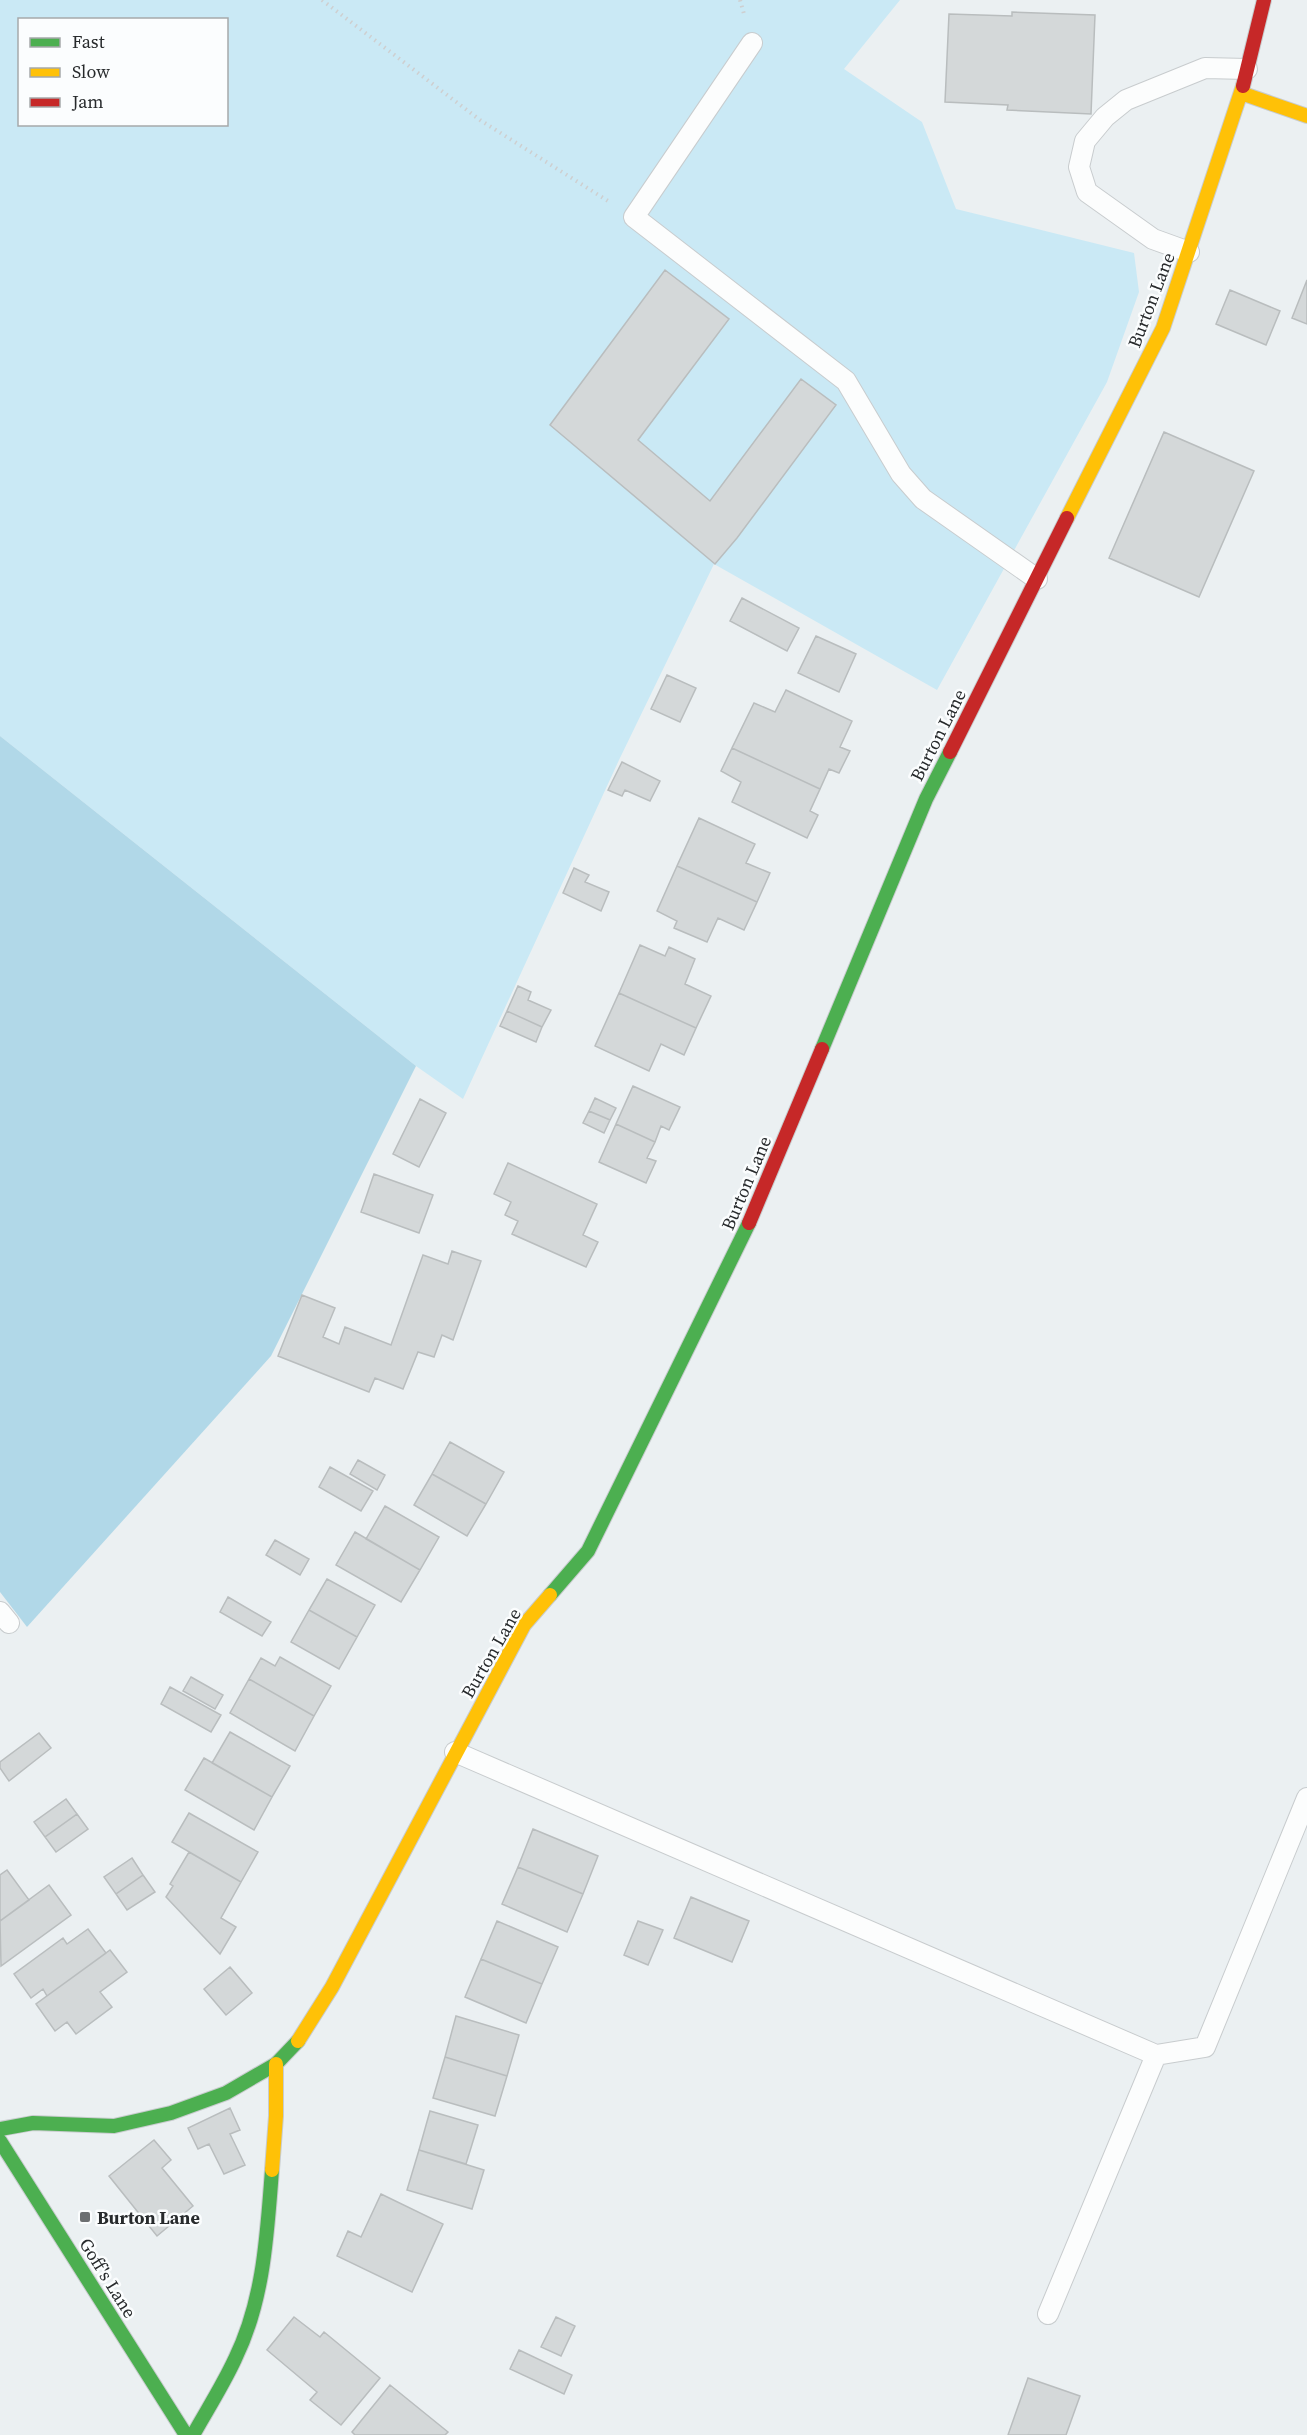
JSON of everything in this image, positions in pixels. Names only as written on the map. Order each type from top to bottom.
[{"type":"street","name":"Burton Lane","points":[[0,2129],[33,2123],[114,2126],[171,2113],[226,2093],[276,2064],[299,2040],[332,1987],[524,1625],[588,1551],[743,1238],[926,799],[1164,328],[1241,93],[1264,0]]},
{"type":"street","points":[[1241,93],[1307,116]]},
{"type":"street","points":[[193,2435],[236,2357],[255,2302],[266,2255],[276,2116],[276,2064]]},
{"type":"street","name":"Goff's Lane","points":[[0,2141],[186,2435]]},
{"type":"lane","points":[[752,43],[634,218],[846,381],[901,474],[923,499],[1037,579]]},
{"type":"lane","points":[[1189,252],[1153,239],[1087,192],[1079,167],[1085,141],[1105,117],[1126,100],[1205,68],[1247,69]]},
{"type":"lane","points":[[455,1752],[1156,2055],[1205,2048],[1307,1798]]},
{"type":"lane","points":[[1048,2314],[1156,2055]]},
{"type":"path","points":[[322,0],[480,120],[634,218]]},
{"type":"shaded area","points":[[0,0],[900,0],[844,69],[922,122],[956,209],[1134,253],[1139,292],[1107,382],[937,690],[714,564],[619,760],[463,1099],[416,1066],[0,736]]},
{"type":"shaded area","points":[[0,736],[416,1066],[271,1356],[27,1627],[0,1592]]},
{"type":"building","points":[[1012,12],[1095,15],[1091,114],[1007,110],[1008,105],[945,102],[949,14],[1012,16]]},
{"type":"building","points":[[665,270],[729,319],[638,440],[710,501],[801,379],[836,405],[715,564],[550,425]]},
{"type":"building","points":[[1307,280],[1307,324],[1292,318]]},
{"type":"building","points":[[1230,290],[1280,311],[1266,345],[1216,324]]},
{"type":"building","points":[[1164,432],[1254,471],[1199,597],[1109,558]]},
{"type":"building","points":[[742,598],[799,628],[787,651],[730,621]]},
{"type":"building","points":[[816,636],[856,654],[839,692],[798,673]]},
{"type":"building","points":[[667,675],[696,688],[680,722],[651,709]]},
{"type":"building","points":[[786,690],[852,721],[840,747],[850,751],[839,773],[829,769],[820,789],[732,748],[754,703],[775,712]]},
{"type":"building","points":[[732,748],[820,789],[810,811],[818,815],[807,838],[732,802],[741,782],[721,771]]},
{"type":"building","points":[[622,762],[660,781],[650,801],[625,790],[622,796],[608,790]]},
{"type":"building","points":[[699,818],[755,844],[746,863],[770,873],[757,902],[677,866]]},
{"type":"building","points":[[677,866],[757,902],[744,930],[718,918],[707,942],[674,928],[677,921],[657,911]]},
{"type":"building","points":[[574,868],[589,875],[585,882],[609,892],[601,911],[563,893]]},
{"type":"building","points":[[640,945],[665,956],[669,947],[695,959],[685,984],[711,996],[696,1028],[619,993]]},
{"type":"building","points":[[518,986],[531,992],[528,1000],[551,1010],[542,1027],[507,1011]]},
{"type":"building","points":[[619,993],[696,1028],[684,1055],[661,1044],[649,1071],[595,1046]]},
{"type":"building","points":[[507,1011],[542,1027],[536,1042],[500,1026]]},
{"type":"building","points":[[633,1086],[680,1107],[669,1130],[661,1126],[655,1142],[616,1124]]},
{"type":"building","points":[[595,1098],[616,1108],[610,1120],[589,1111]]},
{"type":"building","points":[[420,1099],[446,1113],[419,1167],[393,1154]]},
{"type":"building","points":[[589,1111],[610,1120],[604,1133],[583,1123]]},
{"type":"building","points":[[616,1124],[655,1142],[647,1158],[656,1161],[646,1183],[599,1162]]},
{"type":"building","points":[[508,1163],[597,1204],[583,1235],[598,1242],[586,1267],[512,1234],[518,1221],[505,1215],[511,1202],[494,1194]]},
{"type":"building","points":[[374,1174],[433,1195],[419,1233],[361,1212]]},
{"type":"building","points":[[452,1251],[481,1261],[453,1340],[442,1335],[434,1357],[418,1352],[403,1389],[375,1378],[369,1392],[278,1356],[302,1295],[335,1308],[323,1337],[339,1344],[345,1327],[391,1345],[423,1255],[448,1264]]},
{"type":"building","points":[[450,1442],[504,1472],[486,1504],[432,1474]]},
{"type":"building","points":[[358,1460],[385,1475],[377,1490],[350,1474]]},
{"type":"building","points":[[330,1467],[373,1491],[361,1511],[319,1487]]},
{"type":"building","points":[[432,1474],[486,1504],[467,1536],[414,1505]]},
{"type":"building","points":[[385,1506],[439,1537],[420,1570],[366,1539]]},
{"type":"building","points":[[355,1532],[420,1570],[401,1602],[336,1565]]},
{"type":"building","points":[[275,1540],[309,1559],[300,1575],[266,1555]]},
{"type":"building","points":[[327,1579],[375,1605],[357,1637],[309,1610]]},
{"type":"building","points":[[228,1597],[271,1622],[262,1636],[220,1612]]},
{"type":"building","points":[[309,1610],[357,1637],[339,1669],[291,1642]]},
{"type":"building","points":[[280,1657],[331,1686],[314,1716],[249,1679],[261,1658],[275,1666]]},
{"type":"building","points":[[191,1677],[223,1695],[215,1709],[183,1691]]},
{"type":"building","points":[[249,1679],[314,1716],[295,1751],[230,1713]]},
{"type":"building","points":[[170,1687],[221,1715],[211,1732],[161,1704]]},
{"type":"building","points":[[230,1732],[290,1766],[272,1797],[212,1763]]},
{"type":"building","points":[[39,1733],[51,1748],[9,1781],[0,1768],[0,1762]]},
{"type":"building","points":[[204,1758],[272,1797],[254,1830],[185,1790]]},
{"type":"building","points":[[66,1799],[77,1814],[45,1837],[34,1822]]},
{"type":"building","points":[[189,1813],[258,1852],[241,1882],[172,1842]]},
{"type":"building","points":[[77,1814],[88,1829],[56,1852],[45,1837]]},
{"type":"building","points":[[533,1829],[598,1856],[583,1894],[518,1867]]},
{"type":"building","points":[[189,1852],[241,1882],[221,1918],[236,1927],[220,1954],[166,1897],[173,1886],[170,1884]]},
{"type":"building","points":[[132,1858],[143,1875],[116,1894],[104,1877]]},
{"type":"building","points":[[518,1867],[583,1894],[567,1932],[502,1904]]},
{"type":"building","points":[[7,1870],[29,1900],[0,1921],[0,1875]]},
{"type":"building","points":[[143,1875],[155,1892],[127,1910],[116,1894]]},
{"type":"building","points":[[49,1885],[71,1915],[1,1966],[0,1921]]},
{"type":"building","points":[[691,1897],[749,1921],[732,1962],[674,1938]]},
{"type":"building","points":[[497,1921],[558,1947],[542,1984],[481,1959]]},
{"type":"building","points":[[638,1921],[663,1930],[648,1965],[624,1955]]},
{"type":"building","points":[[88,1929],[106,1953],[47,1996],[43,1989],[31,1998],[14,1974],[63,1938],[67,1944]]},
{"type":"building","points":[[110,1950],[127,1972],[100,1992],[112,2007],[76,2034],[67,2022],[55,2031],[36,2004]]},
{"type":"building","points":[[481,1959],[542,1984],[526,2023],[465,1997]]},
{"type":"building","points":[[230,1967],[252,1993],[226,2015],[204,1989]]},
{"type":"building","points":[[456,2016],[519,2035],[507,2076],[445,2057]]},
{"type":"building","points":[[445,2057],[507,2076],[495,2116],[433,2098]]},
{"type":"building","points":[[230,2108],[240,2130],[230,2134],[245,2165],[224,2174],[209,2144],[198,2149],[188,2128]]},
{"type":"building","points":[[430,2111],[478,2125],[466,2164],[419,2150]]},
{"type":"building","points":[[154,2140],[171,2160],[162,2168],[193,2206],[157,2236],[109,2176]]},
{"type":"building","points":[[419,2150],[484,2170],[472,2209],[407,2190]]},
{"type":"building","points":[[381,2194],[443,2224],[412,2292],[337,2256],[348,2231],[361,2237]]},
{"type":"building","points":[[294,2317],[320,2337],[324,2332],[380,2378],[341,2425],[310,2400],[317,2392],[267,2350]]},
{"type":"building","points":[[556,2317],[575,2326],[561,2356],[541,2347]]},
{"type":"building","points":[[519,2350],[572,2375],[564,2394],[510,2369]]},
{"type":"building","points":[[1028,2378],[1080,2396],[1066,2435],[1008,2435]]},
{"type":"building","points":[[390,2385],[448,2432],[445,2435],[355,2435],[352,2432]]},
{"type":"traffic: fast","points":[[822,1049],[926,799],[950,752]]},
{"type":"traffic: fast","points":[[550,1595],[588,1551],[749,1223]]},
{"type":"traffic: fast","points":[[0,2129],[33,2123],[114,2126],[171,2113],[226,2093],[276,2064],[298,2041]]},
{"type":"traffic: fast","points":[[0,2141],[186,2435]]},
{"type":"traffic: fast","points":[[193,2435],[230,2369],[245,2337],[252,2314],[262,2266],[272,2170]]},
{"type":"traffic: slow","points":[[1067,518],[1163,328],[1243,86]]},
{"type":"traffic: slow","points":[[1241,93],[1307,116]]},
{"type":"traffic: slow","points":[[298,2041],[332,1987],[524,1625],[550,1595]]},
{"type":"traffic: slow","points":[[272,2170],[276,2116],[276,2064]]},
{"type":"traffic: jam","points":[[1243,86],[1264,0]]},
{"type":"traffic: jam","points":[[950,752],[1067,518]]},
{"type":"traffic: jam","points":[[749,1223],[822,1049]]},
{"type":"place","name":"Burton Lane","points":[[85,2217]]}]
